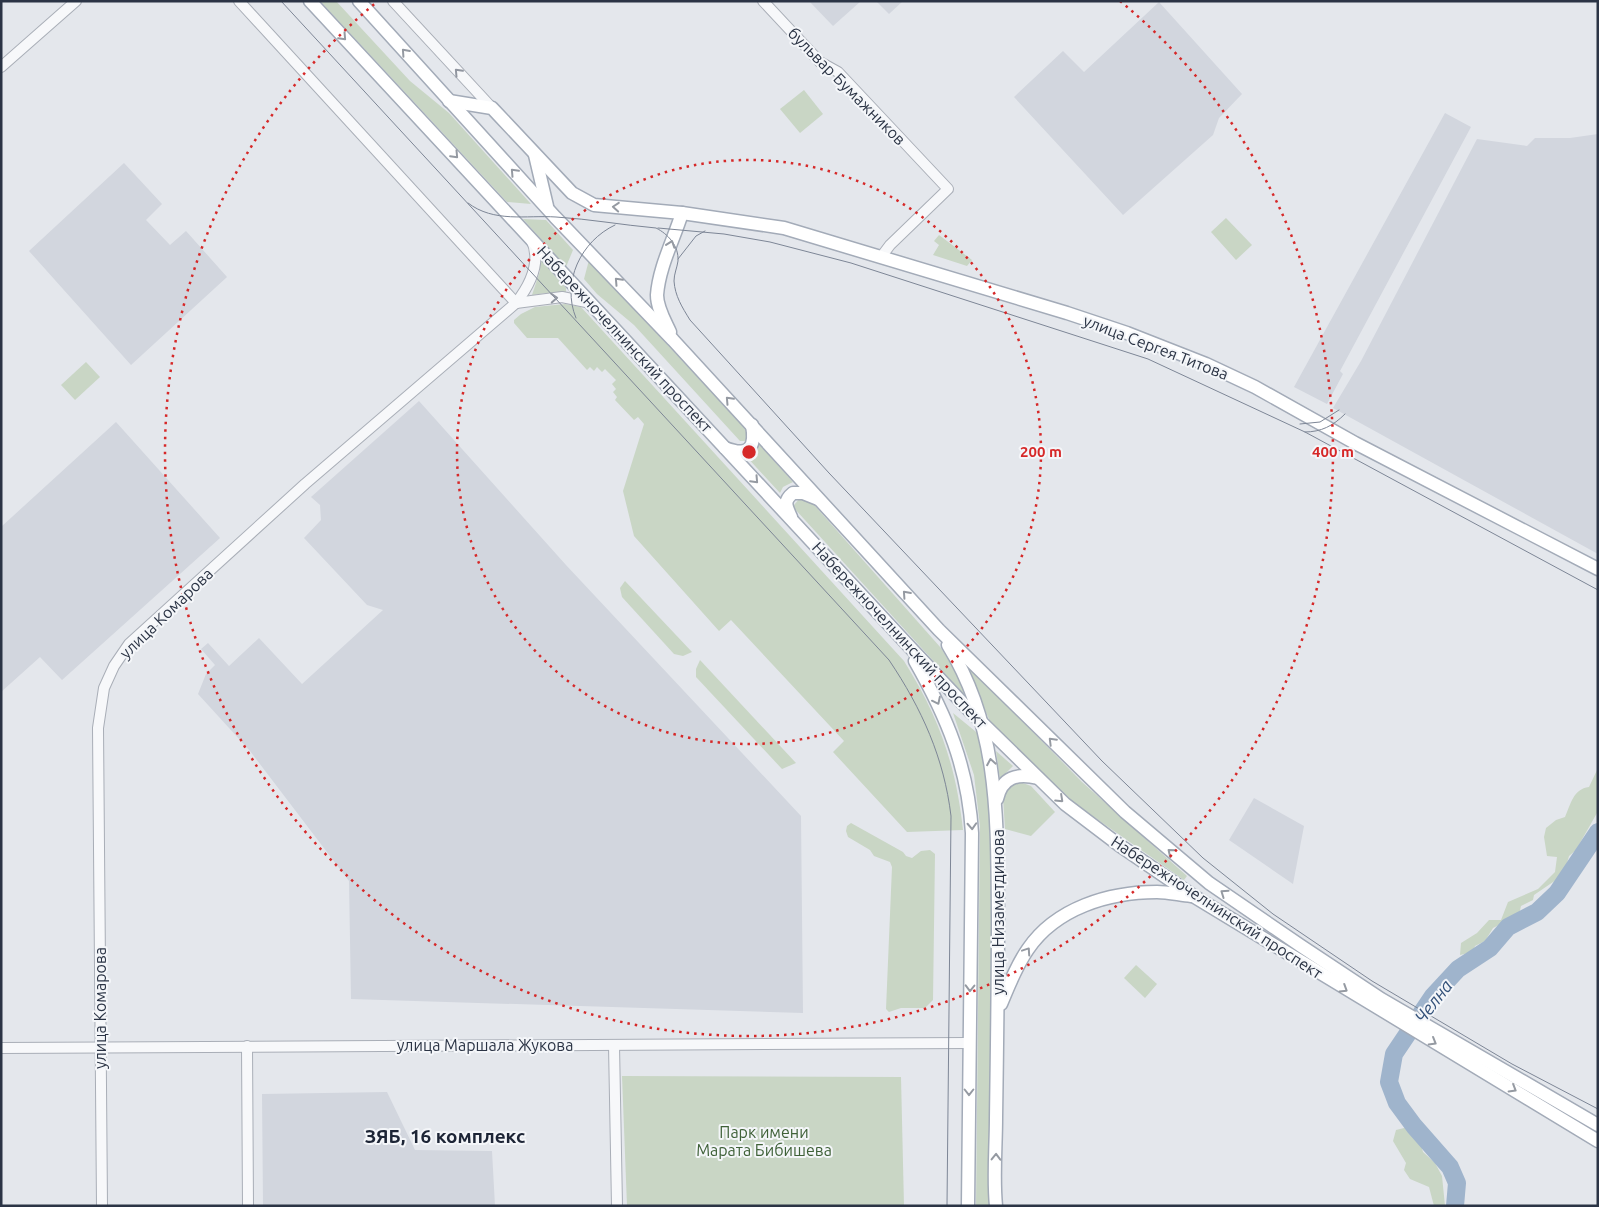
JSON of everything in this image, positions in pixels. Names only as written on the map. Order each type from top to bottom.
[{"type":"main road","name":"Набережночелнинский проспект","points":[[310,1],[906,643],[1038,778],[1083,819],[1195,897],[1474,1059],[1598,1125]]},
{"type":"main road","name":"Набережночелнинский проспект","points":[[359,1],[547,208],[752,425],[939,630],[1097,786],[1156,840],[1225,894],[1378,1003]]},
{"type":"main road","points":[[449,101],[492,108]]},
{"type":"main road","name":"улица Сергея Титова","points":[[492,108],[572,193],[594,205],[682,213],[784,228],[1113,328],[1206,364],[1255,387],[1355,443],[1598,569]]},
{"type":"main road","points":[[534,153],[547,208]]},
{"type":"main road","points":[[673,340],[660,309],[657,296],[662,269],[682,213]]},
{"type":"main road","points":[[725,448],[736,452],[746,451],[751,447],[755,440],[752,425]]},
{"type":"main road","points":[[793,522],[785,505],[787,497],[793,493],[803,493],[821,500]]},
{"type":"main road","name":"улица Низаметдинова","points":[[939,630],[966,678],[982,722],[991,759],[996,802],[998,1011],[996,1206]]},
{"type":"main road","name":"улица Низаметдинова","points":[[906,643],[937,700],[955,741],[970,805],[972,833],[968,1206]]},
{"type":"main road","points":[[996,802],[999,790],[1009,779],[1026,775],[1038,778]]},
{"type":"main road","points":[[998,1011],[1016,968],[1028,948],[1057,920],[1074,909],[1107,897],[1157,892],[1195,897]]},
{"type":"main road","name":"Набережночелнинский проспект","points":[[1474,1059],[1598,1141]]},
{"type":"street","points":[[1,67],[76,1]]},
{"type":"street","points":[[239,1],[516,303],[562,297],[592,304]]},
{"type":"street","points":[[393,1],[492,108]]},
{"type":"street","name":"бульвар Бумажников","points":[[763,1],[820,62],[838,72],[948,189],[890,245],[881,257]]},
{"type":"street","name":"улица Комарова","points":[[102,1206],[98,728],[102,695],[114,666],[135,639],[291,497],[516,303],[533,274],[535,259],[533,243],[529,235]]},
{"type":"street","name":"улица Маршала Жукова","points":[[1,1048],[969,1043]]},
{"type":"street","points":[[614,1045],[617,1206]]},
{"type":"street","points":[[247,1046],[248,1206]]},
{"type":"shaded area","points":[[809,1],[861,1],[833,26]]},
{"type":"shaded area","points":[[876,1],[903,1],[889,14]]},
{"type":"shaded area","points":[[1159,2],[1242,94],[1219,118],[1213,135],[1123,215],[1014,97],[1063,51],[1084,72]]},
{"type":"shaded area","points":[[1445,113],[1471,127],[1340,371],[1343,374],[1327,404],[1294,387]]},
{"type":"shaded area","points":[[1598,134],[1598,554],[1333,408],[1361,361],[1477,139],[1527,146],[1535,138],[1570,138]]},
{"type":"shaded area","points":[[124,163],[162,204],[146,220],[170,245],[186,231],[227,277],[131,365],[29,251]]},
{"type":"shaded area","points":[[419,401],[566,565],[801,816],[803,1013],[351,999],[349,881],[250,751],[198,694],[206,674],[215,665],[201,649],[208,643],[229,666],[259,638],[302,684],[383,610],[367,605],[304,538],[321,520],[320,505],[311,497]]},
{"type":"shaded area","points":[[116,422],[220,538],[62,680],[40,657],[1,692],[1,527]]},
{"type":"shaded area","points":[[1254,798],[1304,826],[1293,884],[1229,840]]},
{"type":"shaded area","points":[[387,1092],[415,1150],[492,1151],[495,1206],[263,1206],[262,1094]]},
{"type":"green space","points":[[320,1],[336,1],[410,81],[449,113],[531,204],[507,202]]},
{"type":"green space","points":[[804,90],[823,114],[800,133],[780,109]]},
{"type":"green space","points":[[1226,218],[1252,245],[1236,260],[1211,232]]},
{"type":"green space","points":[[523,219],[546,220],[573,250],[566,267]]},
{"type":"green space","points":[[939,235],[972,260],[967,266],[933,255],[939,245],[934,241]]},
{"type":"green space","points":[[540,259],[566,288],[566,293],[532,295],[540,271]]},
{"type":"green space","points":[[589,260],[750,434],[747,441],[740,441],[634,325],[597,294],[584,279]]},
{"type":"green space","points":[[565,304],[581,307],[904,661],[927,702],[944,742],[956,784],[963,830],[907,832],[833,752],[844,741],[731,620],[719,631],[634,536],[623,491],[644,424],[638,417],[634,420],[615,400],[617,397],[613,392],[616,389],[612,384],[616,380],[605,369],[602,372],[597,367],[594,371],[590,367],[587,370],[558,338],[527,338],[514,323],[514,320],[521,314],[535,307]]},
{"type":"green space","points":[[86,362],[100,377],[75,400],[61,385]]},
{"type":"green space","points":[[758,443],[793,482],[783,487],[780,493],[745,455]]},
{"type":"green space","points":[[800,498],[808,498],[941,648],[960,679],[969,700],[794,508],[794,505]]},
{"type":"green space","points":[[625,581],[692,652],[683,656],[674,654],[622,597],[620,588]]},
{"type":"green space","points":[[700,660],[796,763],[782,769],[696,677],[696,669]]},
{"type":"green space","points":[[965,663],[1082,782],[1187,876],[1184,880],[1074,803],[991,724]]},
{"type":"green space","points":[[953,713],[981,736],[993,828],[990,1206],[976,1206],[980,826],[974,775]]},
{"type":"green space","points":[[996,751],[1013,766],[1000,779]]},
{"type":"green space","points":[[1598,768],[1597,813],[1576,850],[1569,856],[1565,870],[1556,880],[1534,895],[1533,900],[1521,906],[1519,915],[1493,928],[1485,941],[1475,946],[1473,952],[1460,955],[1461,943],[1477,933],[1489,920],[1501,920],[1508,902],[1538,889],[1555,872],[1557,857],[1547,856],[1544,837],[1546,828],[1556,820],[1565,817],[1573,798],[1579,791],[1589,787]]},
{"type":"green space","points":[[1020,782],[1031,786],[1055,812],[1031,836],[1005,829],[1003,797],[1008,786]]},
{"type":"green space","points":[[851,823],[903,852],[906,856],[912,858],[921,851],[930,850],[935,854],[933,1000],[925,1008],[901,1008],[889,1012],[886,1009],[892,867],[890,862],[874,856],[870,850],[848,837],[847,826]]},
{"type":"green space","points":[[1136,965],[1157,984],[1145,998],[1124,978]]},
{"type":"green space","name":"Парк имени Марата Бибишева","points":[[622,1076],[901,1077],[904,1206],[627,1206]]},
{"type":"green space","points":[[1411,1128],[1419,1138],[1423,1152],[1435,1163],[1442,1176],[1445,1206],[1434,1206],[1429,1187],[1410,1179],[1404,1170],[1406,1163],[1393,1141],[1396,1130]]},
{"type":"waterway","name":"Челна","points":[[1455,1206],[1457,1183],[1450,1167],[1414,1126],[1397,1103],[1389,1082],[1394,1054],[1433,996],[1458,969],[1490,948],[1508,927],[1537,912],[1557,893],[1598,832]]},
{"type":"tram line","points":[[281,1],[889,660],[912,697],[937,754],[948,795],[951,816],[947,1206]]},
{"type":"tram line","points":[[468,203],[478,209],[499,216],[581,219],[656,228],[665,234],[677,250],[678,261],[674,278],[676,292],[690,320],[829,473],[1102,761],[1203,858],[1273,914],[1372,981],[1512,1064],[1598,1109]]},
{"type":"tram line","points":[[576,318],[571,291],[577,264],[592,241],[615,225]]},
{"type":"tram line","points":[[658,228],[724,234],[770,242],[851,263],[1148,359],[1305,432],[1598,590]]},
{"type":"tram line","points":[[678,259],[696,236],[705,231]]},
{"type":"tram line","points":[[1300,424],[1320,422],[1339,410]]},
{"type":"tram line","points":[[1305,432],[1326,428],[1345,414]]},
{"type":"district","name":"ЗЯБ, 16 комплекс","points":[[445,1136]]}]
